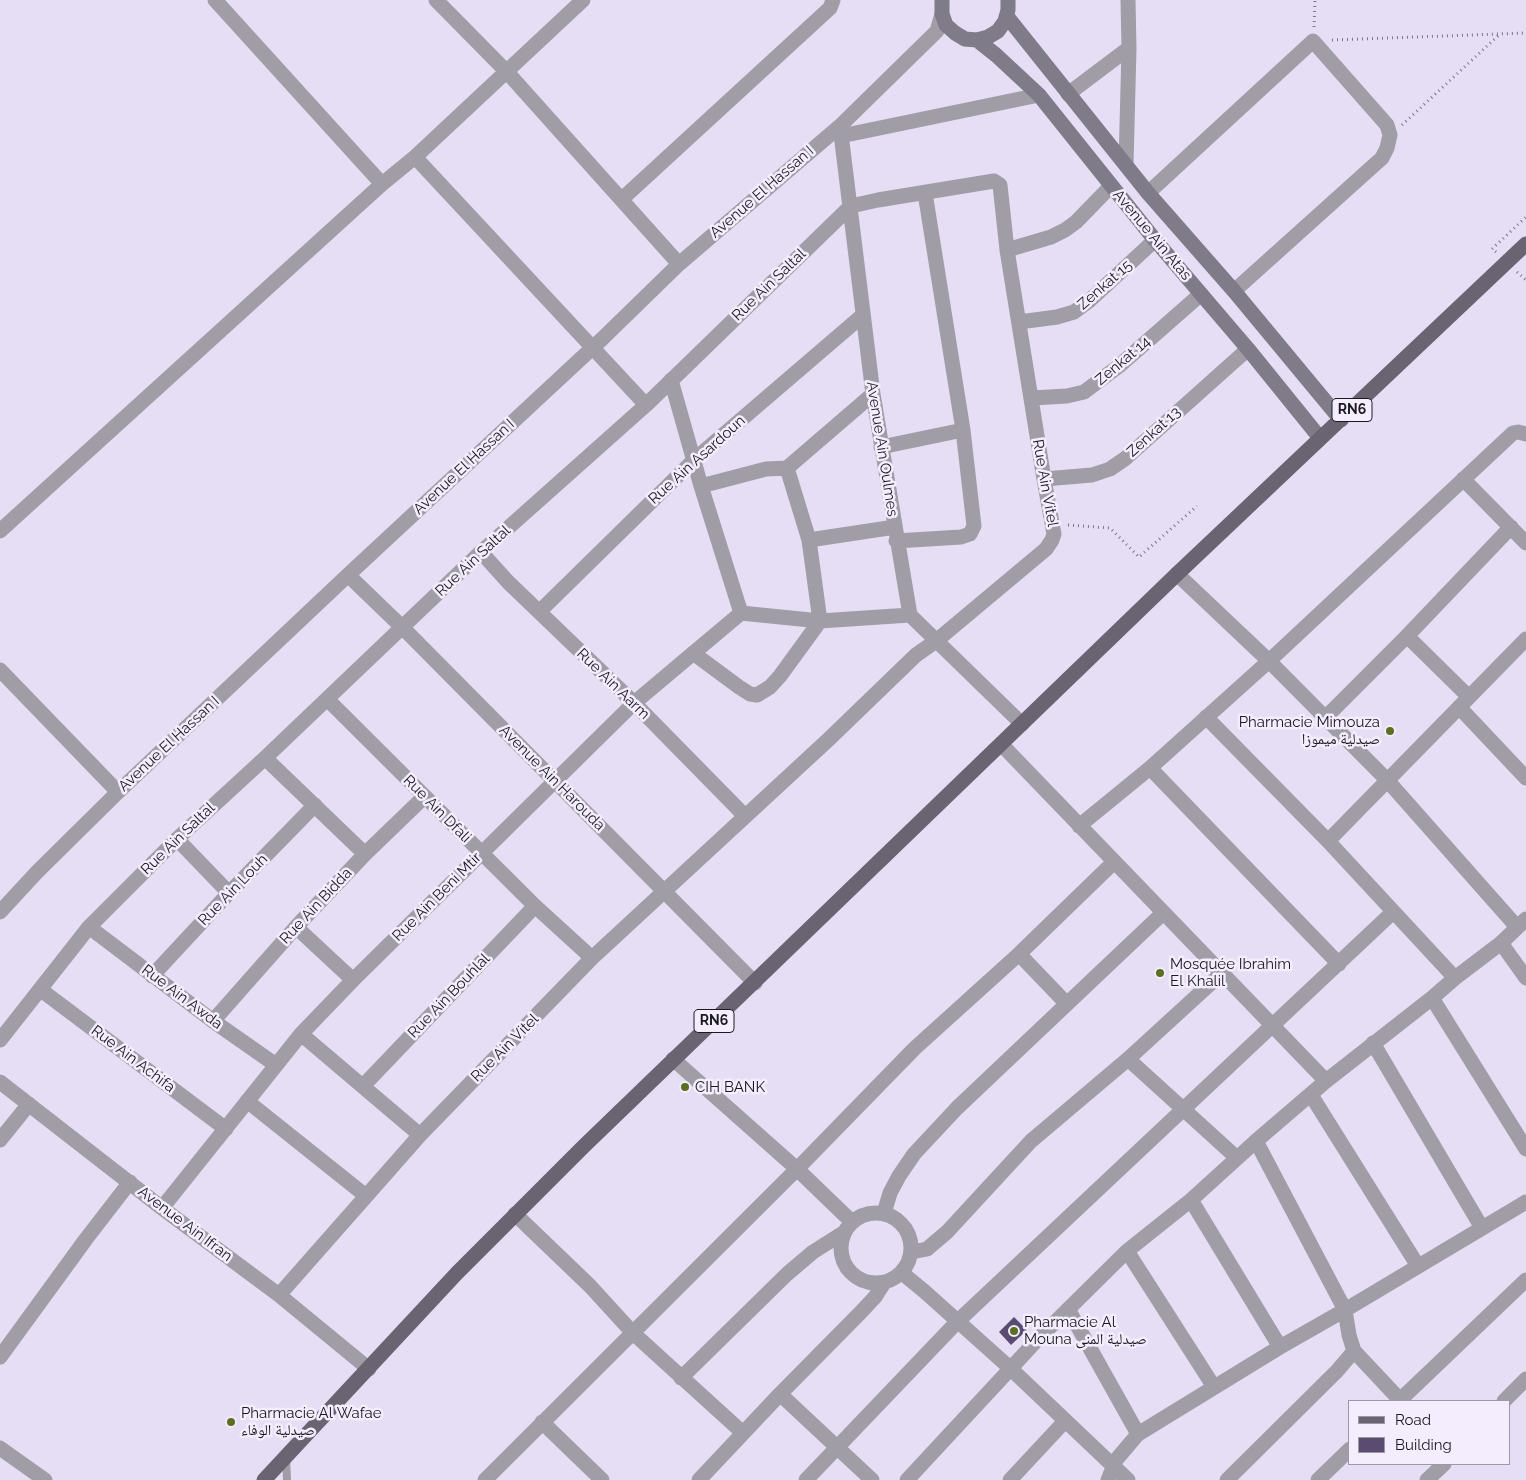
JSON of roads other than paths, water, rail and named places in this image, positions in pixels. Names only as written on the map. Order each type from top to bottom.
[{"type":"main road","name":"RN6","points":[[264,1480],[457,1273],[515,1214],[1177,574],[1526,244]]},
{"type":"street","points":[[215,0],[382,184]]},
{"type":"street","points":[[437,0],[507,72],[679,264]]},
{"type":"street","points":[[0,530],[382,184],[415,157],[583,0]]},
{"type":"street","points":[[622,199],[830,8],[833,0]]},
{"type":"street","points":[[941,4],[937,31],[971,39],[988,37],[998,31],[1005,22],[1008,0]]},
{"type":"street","points":[[1126,165],[1129,48],[1128,0]]},
{"type":"street","name":"Avenue Ain Atas","points":[[941,4],[946,25],[954,33],[971,39],[996,55],[1039,95],[1154,240],[1248,349],[1320,438]]},
{"type":"street","name":"Avenue Ain Atas","points":[[1005,22],[1009,19],[1148,193],[1341,420]]},
{"type":"street","name":"Avenue El Hassan I","points":[[2,907],[118,792],[592,349],[679,264],[841,131],[937,31]]},
{"type":"street","points":[[1148,193],[1313,41],[1387,126],[1390,135],[1388,148],[1382,158],[1234,292]]},
{"type":"street","points":[[1068,94],[1129,48]]},
{"type":"street","points":[[841,131],[1039,95]]},
{"type":"street","name":"Avenue Ain Oulmes","points":[[841,131],[873,394],[910,615]]},
{"type":"street","points":[[415,157],[646,405]]},
{"type":"street","name":"Rue Ain Vitel","points":[[279,1295],[420,1136],[592,958],[666,892],[916,655],[936,641],[1046,549],[1054,534],[1007,250],[1002,188],[994,181],[925,193]]},
{"type":"street","points":[[1007,250],[1051,237],[1065,230],[1076,222],[1111,186]]},
{"type":"street","points":[[809,540],[895,534],[961,537],[970,534],[975,520],[963,430],[925,193],[851,206]]},
{"type":"street","name":"Rue Ain Saltal","points":[[0,1040],[89,927],[177,838],[265,758],[481,552],[646,405],[851,206]]},
{"type":"street","name":"Zenkat 15","points":[[1019,322],[1057,317],[1074,312],[1154,240]]},
{"type":"street","name":"Zenkat 14","points":[[1032,398],[1067,396],[1084,392],[1119,366],[1201,294]]},
{"type":"street","name":"Rue Ain Asardoun","points":[[539,612],[694,460],[863,315]]},
{"type":"street","name":"Zenkat 13","points":[[1044,479],[1092,475],[1110,469],[1126,458],[1248,349]]},
{"type":"street","points":[[671,380],[740,613],[820,621],[910,615],[1022,724]]},
{"type":"street","points":[[701,486],[766,469],[787,468],[873,394]]},
{"type":"street","points":[[881,447],[963,430]]},
{"type":"street","points":[[1079,826],[1150,768],[1269,661],[1513,433],[1526,434]]},
{"type":"street","points":[[693,653],[744,690],[757,695],[770,687],[780,676],[820,621],[809,540],[787,468]]},
{"type":"street","points":[[1463,479],[1526,543]]},
{"type":"street","points":[[1325,718],[1407,636],[1510,527]]},
{"type":"street","name":"Rue Ain Aarm","points":[[481,552],[745,816]]},
{"type":"street","points":[[907,1480],[1010,1368],[1127,1251],[1191,1200],[1326,1081],[1501,943],[1522,923],[1387,780],[1269,661],[1177,574]]},
{"type":"street","name":"Avenue Ain Harouda","points":[[348,575],[555,780],[755,983]]},
{"type":"street","name":"Rue Ain Beni Mtir","points":[[162,1208],[301,1034],[353,980],[634,703],[740,613]]},
{"type":"street","points":[[1407,636],[1526,778]]},
{"type":"street","points":[[1328,841],[1526,638]]},
{"type":"street","points":[[0,670],[118,792]]},
{"type":"street","name":"Rue Ain Dfali","points":[[327,699],[535,906],[592,958]]},
{"type":"street","points":[[1206,717],[1328,841],[1455,978]]},
{"type":"street","points":[[1001,744],[1326,1081]]},
{"type":"street","points":[[265,758],[365,854]]},
{"type":"street","points":[[1150,768],[1339,964]]},
{"type":"street","name":"Rue Ain Bidda","points":[[213,1021],[296,927],[365,854],[424,797]]},
{"type":"street","name":"Rue Ain Louh","points":[[152,976],[229,893],[315,806]]},
{"type":"street","points":[[177,838],[229,893]]},
{"type":"street","points":[[485,1480],[634,1333],[915,1048],[1019,954],[1114,862]]},
{"type":"street","name":"Rue Ain Bouhlal","points":[[363,1086],[535,906]]},
{"type":"street","points":[[806,1480],[958,1321],[1393,912]]},
{"type":"street","points":[[884,1213],[890,1193],[914,1154],[957,1108],[1162,913]]},
{"type":"street","name":"Rue Ain Awda","points":[[89,927],[152,976],[276,1065]]},
{"type":"street","points":[[296,927],[353,980]]},
{"type":"street","points":[[1501,943],[1526,978]]},
{"type":"street","points":[[1019,954],[1066,1003]]},
{"type":"street","points":[[912,1252],[926,1248],[941,1238],[1031,1141],[1128,1059],[1222,972]]},
{"type":"street","name":"Rue Ain Achifa","points":[[41,990],[226,1129]]},
{"type":"street","points":[[1432,998],[1526,1149]]},
{"type":"street","points":[[301,1034],[420,1136]]},
{"type":"street","points":[[1373,1044],[1482,1228]]},
{"type":"street","points":[[674,1059],[797,1168],[848,1227]]},
{"type":"street","points":[[1128,1059],[1237,1158]]},
{"type":"street","name":"Avenue Ain Ifran","points":[[0,1082],[162,1208],[279,1295],[369,1369]]},
{"type":"street","points":[[1311,1095],[1418,1266]]},
{"type":"street","points":[[247,1101],[366,1196]]},
{"type":"street","points":[[0,1140],[29,1104]]},
{"type":"street","points":[[1256,1141],[1345,1310],[1348,1335],[1354,1351],[1399,1400]]},
{"type":"street","points":[[0,1357],[130,1182]]},
{"type":"street","points":[[1191,1200],[1280,1347]]},
{"type":"street","points":[[1110,1473],[1122,1452],[1138,1434],[1280,1347],[1526,1202]]},
{"type":"street","points":[[681,1378],[787,1274],[868,1213],[884,1213],[898,1220],[908,1232],[912,1252],[902,1273],[884,1283],[875,1297],[861,1312],[699,1480]]},
{"type":"street","points":[[515,1214],[590,1286],[634,1333],[743,1433]]},
{"type":"street","points":[[848,1227],[840,1248],[844,1264],[853,1276],[868,1283],[884,1283]]},
{"type":"street","points":[[1127,1251],[1214,1387]]},
{"type":"street","points":[[902,1273],[1010,1368],[1065,1421],[1110,1473],[1128,1480]]},
{"type":"street","points":[[1401,1400],[1526,1280]]},
{"type":"street","points":[[1068,1309],[1138,1434]]},
{"type":"street","points":[[1226,1480],[1337,1371],[1354,1351]]},
{"type":"street","points":[[1505,1400],[1525,1382]]},
{"type":"street","points":[[780,1394],[872,1480]]},
{"type":"street","points":[[1010,1480],[1065,1421]]},
{"type":"street","points":[[542,1422],[593,1477]]},
{"type":"street","points":[[0,1448],[46,1480]]},
{"type":"street","points":[[1318,1480],[1348,1451]]},
{"type":"street","points":[[1427,1480],[1443,1465]]},
{"type":"lane","points":[[286,1456],[288,1480]]},
{"type":"place","name":"Pharmacie Mimouza صيدلية ميموزا","points":[[1390,731]]},
{"type":"place","name":"Mosquée Ibrahim El Khalil","points":[[1160,973]]},
{"type":"place","name":"CIH BANK","points":[[685,1087]]},
{"type":"place","name":"Pharmacie Al Mouna صيدلية المنى","points":[[1014,1331]]},
{"type":"place","name":"Pharmacie Al Wafae صيدلية الوفاء","points":[[231,1422]]}]
